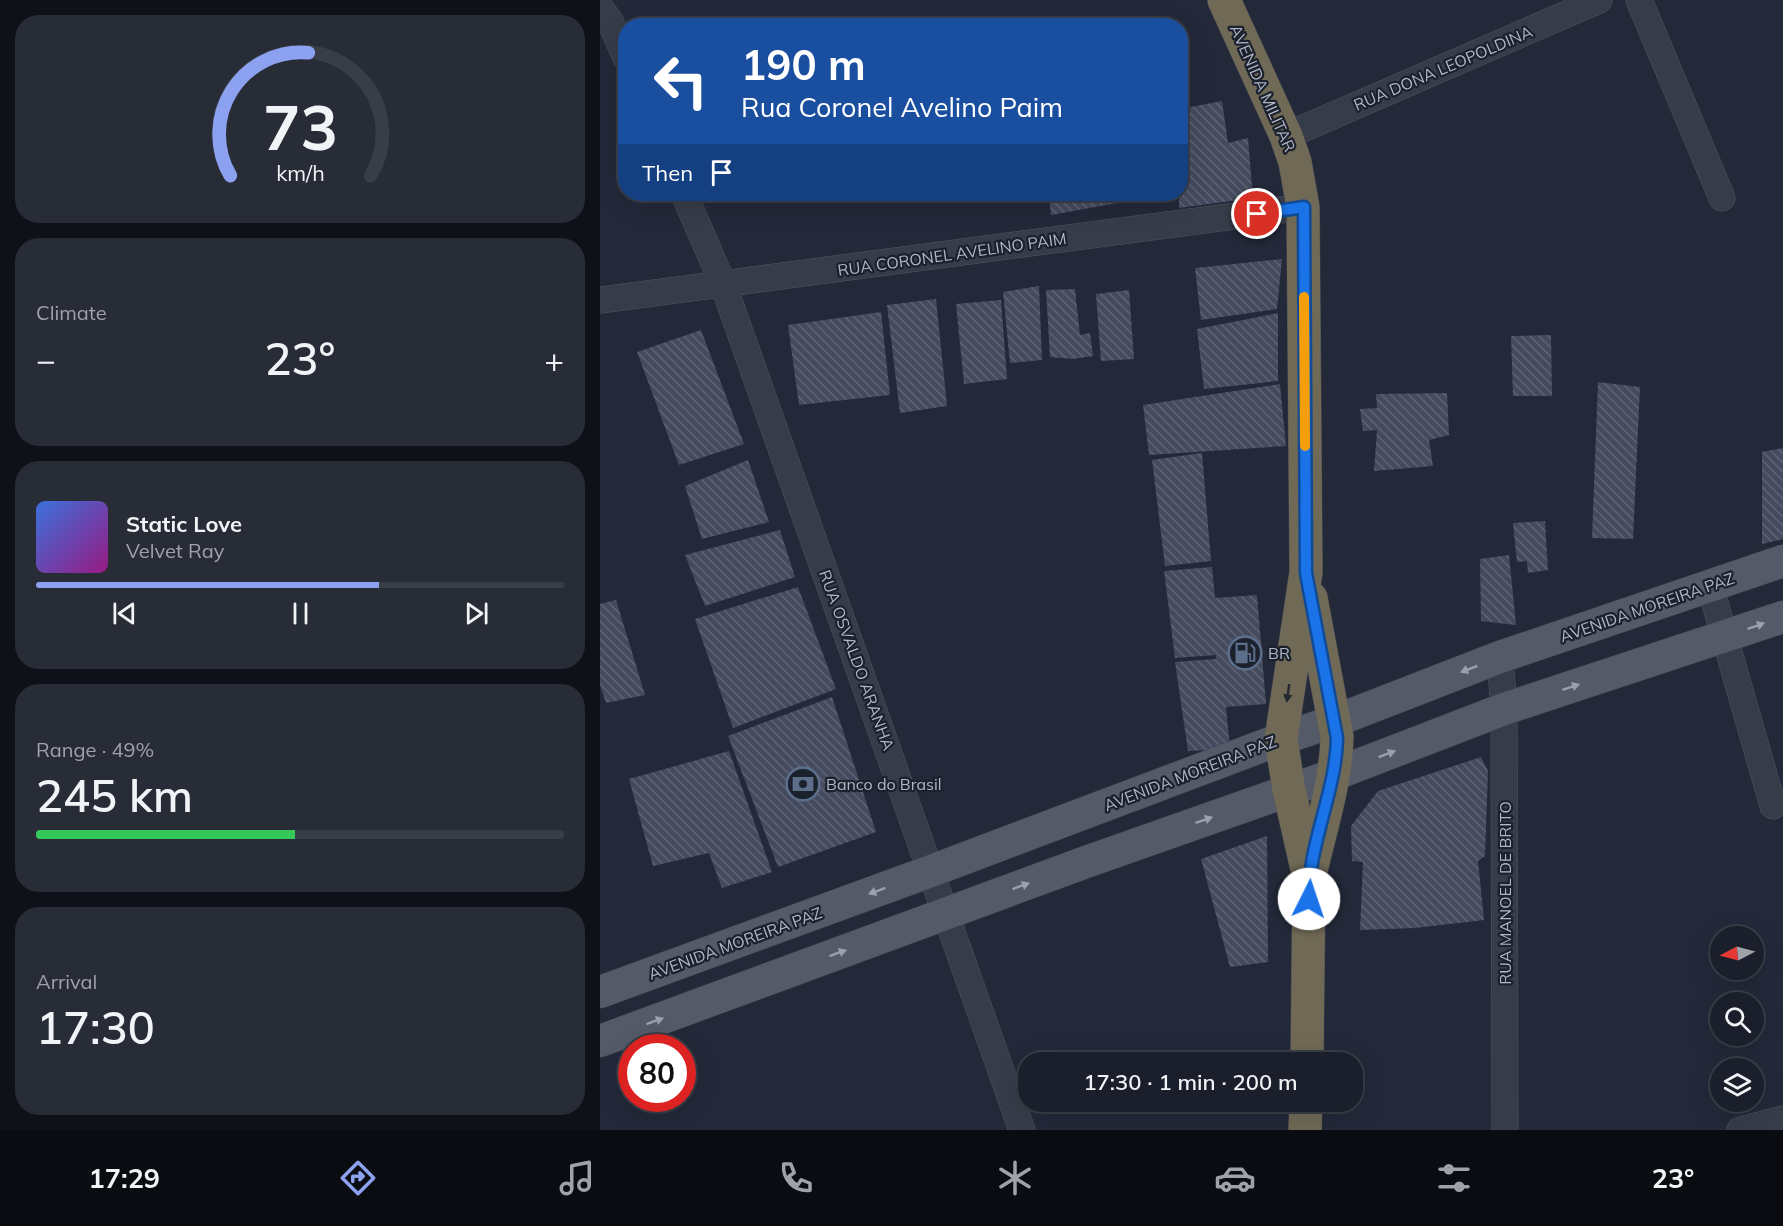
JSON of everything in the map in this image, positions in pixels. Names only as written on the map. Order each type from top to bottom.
[{"type":"highway","name":"AVENIDA MILITAR","points":[[1224,0],[1286,136],[1295,162],[1304,207],[1306,573],[1281,739],[1289,790],[1309,878]]},
{"type":"highway","name":"AVENIDA MILITAR","points":[[1306,573],[1335,721],[1336,755],[1309,878],[1308,1052]]},
{"type":"highway","points":[[1305,1130],[1306,1112]]},
{"type":"main road","name":"AVENIDA MOREIRA PAZ","points":[[600,992],[1335,721],[1500,657],[1783,561]]},
{"type":"main road","points":[[600,1041],[1086,862],[1333,775],[1504,709],[1783,617]]},
{"type":"main road","points":[[1070,818],[1086,862]]},
{"type":"main road","points":[[718,949],[736,991]]},
{"type":"street","name":"RUA DONA LEOPOLDINA","points":[[1286,136],[1599,0]]},
{"type":"street","points":[[1639,0],[1722,198]]},
{"type":"street","points":[[600,8],[610,21],[618,40]]},
{"type":"street","name":"RUA OSVALDO ARANHA","points":[[687,201],[723,284],[1022,1130]]},
{"type":"street","name":"RUA CORONEL AVELINO PAIM","points":[[600,300],[1304,207]]},
{"type":"street","points":[[1710,586],[1773,806]]},
{"type":"street","name":"RUA MANOEL DE BRITO","points":[[1500,657],[1504,709],[1505,1130]]},
{"type":"street","points":[[1740,1130],[1783,1119]]},
{"type":"building","points":[[1222,101],[1228,143],[1248,138],[1253,198],[1179,208],[1179,201],[1188,201],[1188,107]]},
{"type":"building","points":[[1050,201],[1128,201],[1051,215]]},
{"type":"building","points":[[1282,259],[1277,309],[1201,320],[1195,268]]},
{"type":"building","points":[[1039,286],[1042,360],[1010,363],[1003,292]]},
{"type":"building","points":[[1075,289],[1080,335],[1090,333],[1093,356],[1073,359],[1050,357],[1046,290]]},
{"type":"building","points":[[1129,290],[1134,359],[1101,361],[1096,294]]},
{"type":"building","points":[[936,299],[947,406],[900,413],[887,305]]},
{"type":"building","points":[[1001,300],[1007,379],[964,384],[956,304]]},
{"type":"building","points":[[881,312],[890,395],[799,405],[788,325]]},
{"type":"building","points":[[1278,313],[1278,381],[1204,389],[1197,329]]},
{"type":"building","points":[[701,330],[744,444],[679,465],[637,352]]},
{"type":"building","points":[[1551,335],[1552,396],[1513,396],[1511,336]]},
{"type":"building","points":[[1598,382],[1640,387],[1633,539],[1592,538]]},
{"type":"building","points":[[1280,384],[1286,446],[1149,455],[1143,405]]},
{"type":"building","points":[[1447,393],[1449,435],[1429,440],[1433,466],[1374,471],[1377,430],[1363,431],[1360,409],[1377,408],[1376,394]]},
{"type":"building","points":[[1783,448],[1783,539],[1762,544],[1762,452]]},
{"type":"building","points":[[1202,453],[1211,561],[1165,566],[1152,460]]},
{"type":"building","points":[[748,460],[769,522],[702,539],[685,486]]},
{"type":"building","points":[[1545,521],[1548,570],[1528,573],[1527,561],[1517,562],[1513,523]]},
{"type":"building","points":[[780,530],[795,577],[705,606],[685,555]]},
{"type":"building","points":[[1509,555],[1516,625],[1481,621],[1480,559]]},
{"type":"building","points":[[1212,567],[1215,598],[1257,595],[1266,704],[1226,707],[1230,749],[1188,751],[1175,662],[1216,659],[1216,655],[1175,658],[1164,571]]},
{"type":"building","points":[[798,587],[836,689],[733,728],[695,619]]},
{"type":"building","points":[[616,600],[645,695],[606,703],[600,685],[600,604]]},
{"type":"building","name":"Banco do Brasil","points":[[832,697],[876,832],[778,867],[728,736]]},
{"type":"building","points":[[729,751],[772,872],[722,888],[709,853],[653,866],[629,779]]},
{"type":"building","points":[[1481,757],[1488,771],[1485,856],[1478,861],[1484,920],[1415,928],[1360,930],[1363,862],[1352,861],[1351,826],[1378,791]]},
{"type":"building","points":[[1267,836],[1268,962],[1230,967],[1201,859]]},
{"type":"slow traffic","points":[[1304,297],[1305,446]]},
{"type":"place","name":"BR","points":[[1245,653]]},
{"type":"place","name":"Banco do Brasil","points":[[803,784]]},
{"type":"route","points":[[1257,214],[1304,207],[1306,573],[1337,738],[1333,775],[1309,878],[1309,899]]}]
